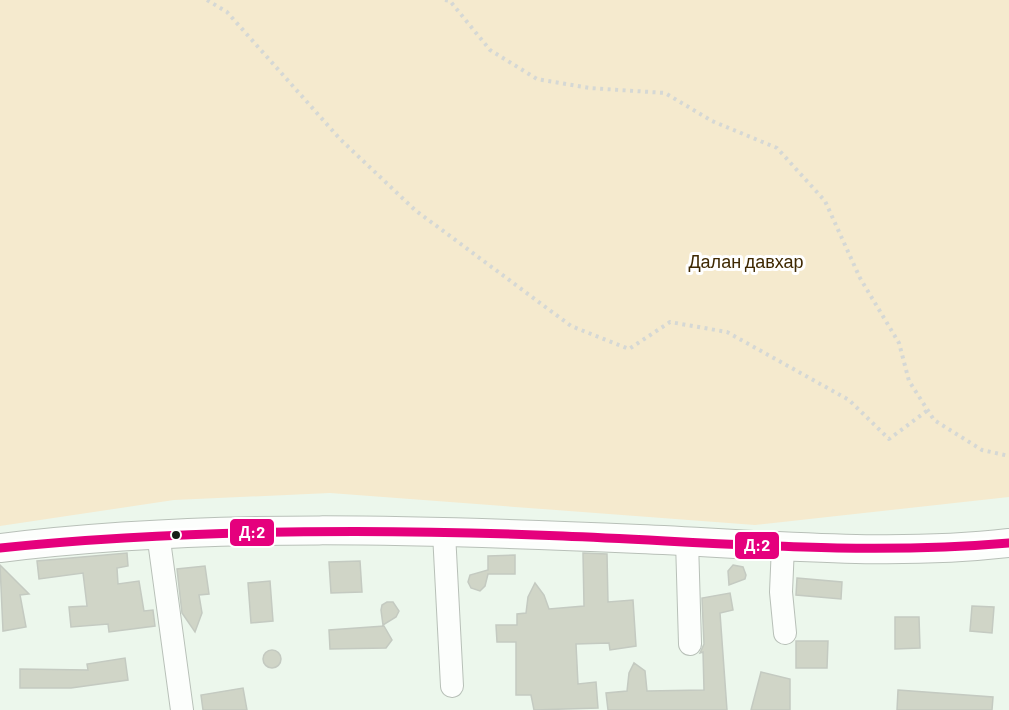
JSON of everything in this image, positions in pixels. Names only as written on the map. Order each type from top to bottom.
[{"type":"street","points":[[158,533],[182,710]]},
{"type":"street","points":[[0,548],[158,533],[444,533],[783,546],[951,548],[1009,543]]},
{"type":"street","points":[[444,533],[452,686]]},
{"type":"street","points":[[687,541],[690,644]]},
{"type":"street","points":[[783,546],[781,592],[785,633]]},
{"type":"path","points":[[207,0],[227,12],[340,139],[415,210],[571,327],[628,349],[670,322],[727,332],[849,400],[889,439],[928,410]]},
{"type":"path","points":[[445,0],[450,1],[490,50],[537,79],[590,88],[665,93],[712,121],[777,148],[825,201],[860,278],[899,343],[909,381],[934,420],[982,450],[1009,456]]},
{"type":"green space","name":"Далан давхар","points":[[0,0],[1009,0],[1009,497],[755,525],[330,493],[174,500],[0,526]]},
{"type":"building","points":[[127,553],[128,566],[117,568],[118,584],[139,581],[144,611],[153,610],[155,626],[109,632],[108,624],[71,627],[69,607],[87,606],[83,573],[39,579],[37,561]]},
{"type":"building","points":[[583,553],[607,554],[608,602],[633,600],[636,646],[610,650],[609,643],[576,644],[578,684],[596,682],[598,708],[534,710],[531,695],[516,695],[516,642],[497,642],[496,625],[517,625],[517,614],[526,613],[528,597],[535,583],[544,595],[549,609],[584,606]]},
{"type":"building","points":[[515,555],[515,574],[488,574],[485,586],[480,591],[471,588],[468,582],[470,575],[488,570],[488,556]]},
{"type":"building","points":[[360,561],[362,592],[331,593],[329,562]]},
{"type":"building","points":[[0,565],[29,594],[20,595],[26,627],[3,631]]},
{"type":"building","points":[[733,565],[743,567],[746,575],[745,579],[729,585],[728,571]]},
{"type":"building","points":[[205,566],[209,594],[199,595],[202,613],[195,632],[182,613],[177,569]]},
{"type":"building","points":[[797,578],[842,582],[841,599],[796,595]]},
{"type":"building","points":[[270,581],[273,621],[251,623],[248,583]]},
{"type":"building","points":[[730,593],[733,610],[720,613],[727,710],[608,710],[606,693],[627,691],[629,673],[634,663],[645,671],[647,691],[704,690],[703,652],[700,653],[704,644],[702,598]]},
{"type":"building","points":[[393,602],[399,611],[396,617],[383,625],[381,610],[382,605]]},
{"type":"building","points":[[972,606],[994,607],[992,633],[970,631]]},
{"type":"building","points":[[895,617],[919,617],[920,648],[895,649]]},
{"type":"building","points":[[384,626],[392,640],[386,648],[330,649],[329,630]]},
{"type":"building","points":[[796,641],[828,641],[827,668],[796,668]]},
{"type":"building","points":[[272,650],[278,653],[281,659],[278,665],[272,668],[266,665],[263,659],[266,653]]},
{"type":"building","points":[[125,658],[128,680],[71,688],[20,688],[20,669],[88,670],[87,664]]},
{"type":"building","points":[[761,672],[790,679],[790,710],[751,710]]},
{"type":"building","points":[[243,688],[247,710],[203,710],[201,695]]},
{"type":"building","points":[[898,690],[993,697],[992,710],[897,710]]},
{"type":"transit line","name":"Д:2","points":[[0,548],[141,537],[352,531],[493,533],[786,547],[953,547],[1009,543]]}]
